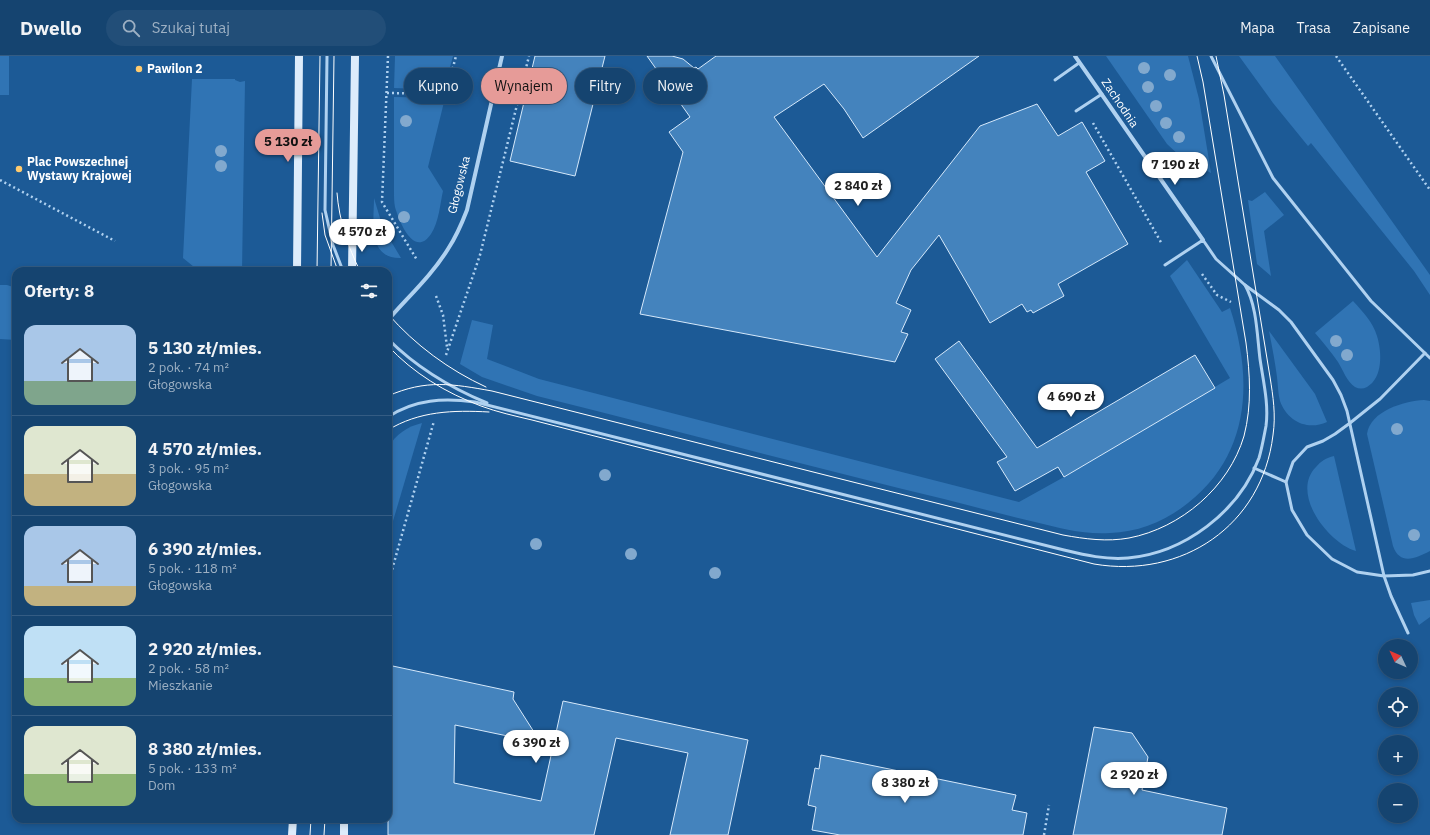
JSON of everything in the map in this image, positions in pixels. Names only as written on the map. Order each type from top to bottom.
[{"type":"street","points":[[297,267],[299,56]]},
{"type":"street","points":[[352,267],[355,56]]},
{"type":"street","name":"Głogowska","points":[[392,315],[435,268],[450,247],[460,227],[467,210],[502,56]]},
{"type":"street","name":"Zachodnia","points":[[1075,56],[1203,240]]},
{"type":"street","points":[[292,823],[292,835]]},
{"type":"street","points":[[344,823],[344,835]]},
{"type":"lane","points":[[327,56],[325,210],[328,227],[342,267]]},
{"type":"lane","points":[[1211,56],[1273,178],[1371,300],[1430,358]]},
{"type":"lane","points":[[1055,80],[1080,63]]},
{"type":"lane","points":[[1076,111],[1102,94]]},
{"type":"lane","points":[[1165,265],[1203,240],[1216,259],[1245,285],[1279,310],[1291,322],[1333,380],[1341,395],[1350,423],[1384,576],[1391,596],[1408,633]]},
{"type":"lane","points":[[392,415],[410,406],[438,400],[475,402],[1064,550],[1103,558],[1128,558],[1152,554],[1174,546],[1197,534],[1229,506],[1254,468],[1262,444],[1266,425],[1266,410],[1254,314],[1249,293],[1245,285]]},
{"type":"lane","points":[[392,342],[432,374],[470,395],[494,406]]},
{"type":"lane","points":[[1425,353],[1380,399],[1350,423],[1329,438],[1307,447],[1293,462],[1286,482],[1292,510],[1307,534],[1332,559],[1357,572],[1384,576],[1413,575],[1430,571]]},
{"type":"lane","points":[[1254,468],[1286,482]]},
{"type":"path","points":[[388,56],[382,202],[416,259],[440,306],[445,324],[447,349]]},
{"type":"path","points":[[387,93],[446,94],[456,56]]},
{"type":"path","points":[[446,355],[480,255],[529,56]]},
{"type":"path","points":[[1336,56],[1430,190]]},
{"type":"path","points":[[0,180],[115,241]]},
{"type":"path","points":[[392,570],[434,421]]},
{"type":"path","points":[[1044,835],[1049,805]]},
{"type":"shaded area","points":[[0,56],[9,56],[9,95],[0,95]]},
{"type":"shaded area","points":[[395,56],[453,56],[450,68],[404,68],[404,88],[394,88]]},
{"type":"shaded area","points":[[1106,56],[1188,56],[1199,99],[1211,173],[1181,157],[1167,144]]},
{"type":"shaded area","points":[[1239,56],[1275,56],[1430,275],[1430,295],[1414,271],[1311,143],[1308,146],[1273,103]]},
{"type":"shaded area","points":[[192,79],[235,79],[240,82],[245,81],[242,267],[194,267],[183,258]]},
{"type":"shaded area","points":[[394,97],[404,97],[404,104],[444,104],[428,167],[443,191],[438,219],[434,229],[425,241],[419,242],[413,240],[408,235],[397,213],[394,193]]},
{"type":"shaded area","points":[[1265,192],[1284,215],[1264,231],[1271,276],[1257,264],[1248,200],[1252,201]]},
{"type":"shaded area","points":[[374,198],[383,228],[401,258],[390,257],[382,252],[378,245],[374,227]]},
{"type":"shaded area","points":[[1187,260],[1222,312],[1230,308],[1242,361],[1243,388],[1241,413],[1235,438],[1224,462],[1209,483],[1188,503],[1171,515],[1152,524],[1142,528],[1121,532],[1091,533],[1063,529],[791,461],[537,396],[482,377],[460,364],[472,320],[493,325],[487,359],[539,379],[1019,502],[1064,477],[1230,378],[1170,276]]},
{"type":"shaded area","points":[[0,285],[7,285],[12,287],[12,340],[0,339]]},
{"type":"shaded area","points":[[1353,301],[1373,326],[1380,349],[1379,371],[1372,383],[1367,387],[1362,388],[1352,385],[1345,376],[1338,362],[1315,333]]},
{"type":"shaded area","points":[[1269,331],[1315,394],[1327,422],[1320,425],[1305,425],[1293,419],[1283,408],[1279,398]]},
{"type":"shaded area","points":[[1424,400],[1430,401],[1430,551],[1409,559],[1400,556],[1393,546],[1367,434],[1369,426],[1381,413],[1407,402]]},
{"type":"shaded area","points":[[422,423],[392,524],[392,442],[402,432]]},
{"type":"shaded area","points":[[1334,456],[1356,551],[1345,546],[1324,528],[1310,503],[1307,490],[1309,478],[1320,463]]},
{"type":"shaded area","points":[[1430,600],[1430,617],[1419,625],[1414,615],[1411,603]]},
{"type":"building","points":[[535,56],[605,56],[602,68],[575,68],[575,104],[593,104],[575,176],[510,161],[524,104],[567,104],[567,68],[532,68]]},
{"type":"building","points":[[647,56],[672,56],[683,59],[694,68],[655,68]]},
{"type":"building","points":[[716,56],[979,56],[863,138],[844,109],[824,84],[774,117],[877,257],[980,126],[1037,104],[1058,136],[1082,122],[1105,161],[1086,172],[1128,244],[1058,284],[1064,296],[1033,313],[1031,310],[1027,312],[1022,304],[990,323],[939,235],[911,270],[896,303],[911,310],[901,332],[908,334],[895,362],[640,314],[683,152],[669,132],[690,117],[681,104],[707,104],[707,68],[699,68]]},
{"type":"building","points":[[959,341],[1037,448],[1195,355],[1215,388],[1064,477],[1058,467],[1015,491],[997,462],[1007,457],[935,359]]},
{"type":"building","points":[[392,666],[514,692],[513,699],[541,743],[455,725],[454,783],[541,801],[563,701],[748,740],[728,835],[670,835],[688,753],[616,738],[594,835],[388,835],[388,823],[392,823]]},
{"type":"building","points":[[1094,727],[1132,733],[1148,757],[1142,790],[1227,808],[1222,835],[1073,835]]},
{"type":"building","points":[[821,755],[1016,795],[1012,810],[1027,813],[1023,835],[840,835],[812,830],[816,807],[808,805],[815,768],[819,769]]},
{"type":"tram line","points":[[317,267],[320,56]]},
{"type":"tram line","points":[[331,267],[334,56]]},
{"type":"tram line","points":[[392,395],[415,387],[427,385],[440,384],[465,386],[492,391],[1063,535],[1088,539],[1112,540],[1129,538],[1148,533],[1167,525],[1184,515],[1215,488],[1237,455],[1247,424],[1249,378],[1246,343],[1203,82],[1197,56]]},
{"type":"tram line","points":[[392,350],[419,373],[455,395],[506,414],[1094,564],[1127,566],[1158,563],[1186,554],[1212,539],[1235,520],[1253,496],[1266,467],[1274,428],[1274,406],[1271,384],[1224,95],[1216,56]]},
{"type":"tram line","points":[[337,193],[345,233],[358,267]]},
{"type":"tram line","points":[[322,213],[325,235],[337,267]]},
{"type":"tram line","points":[[392,318],[433,356],[459,373],[486,387]]},
{"type":"tram line","points":[[392,428],[424,415],[462,411],[489,412]]},
{"type":"tram line","points":[[310,835],[311,823]]},
{"type":"tram line","points":[[324,835],[325,823]]},
{"type":"place","name":"Pawilon 2","points":[[139,69]]},
{"type":"place","name":"Plac Powszechnej Wystawy Krajowej","points":[[19,169]]}]
